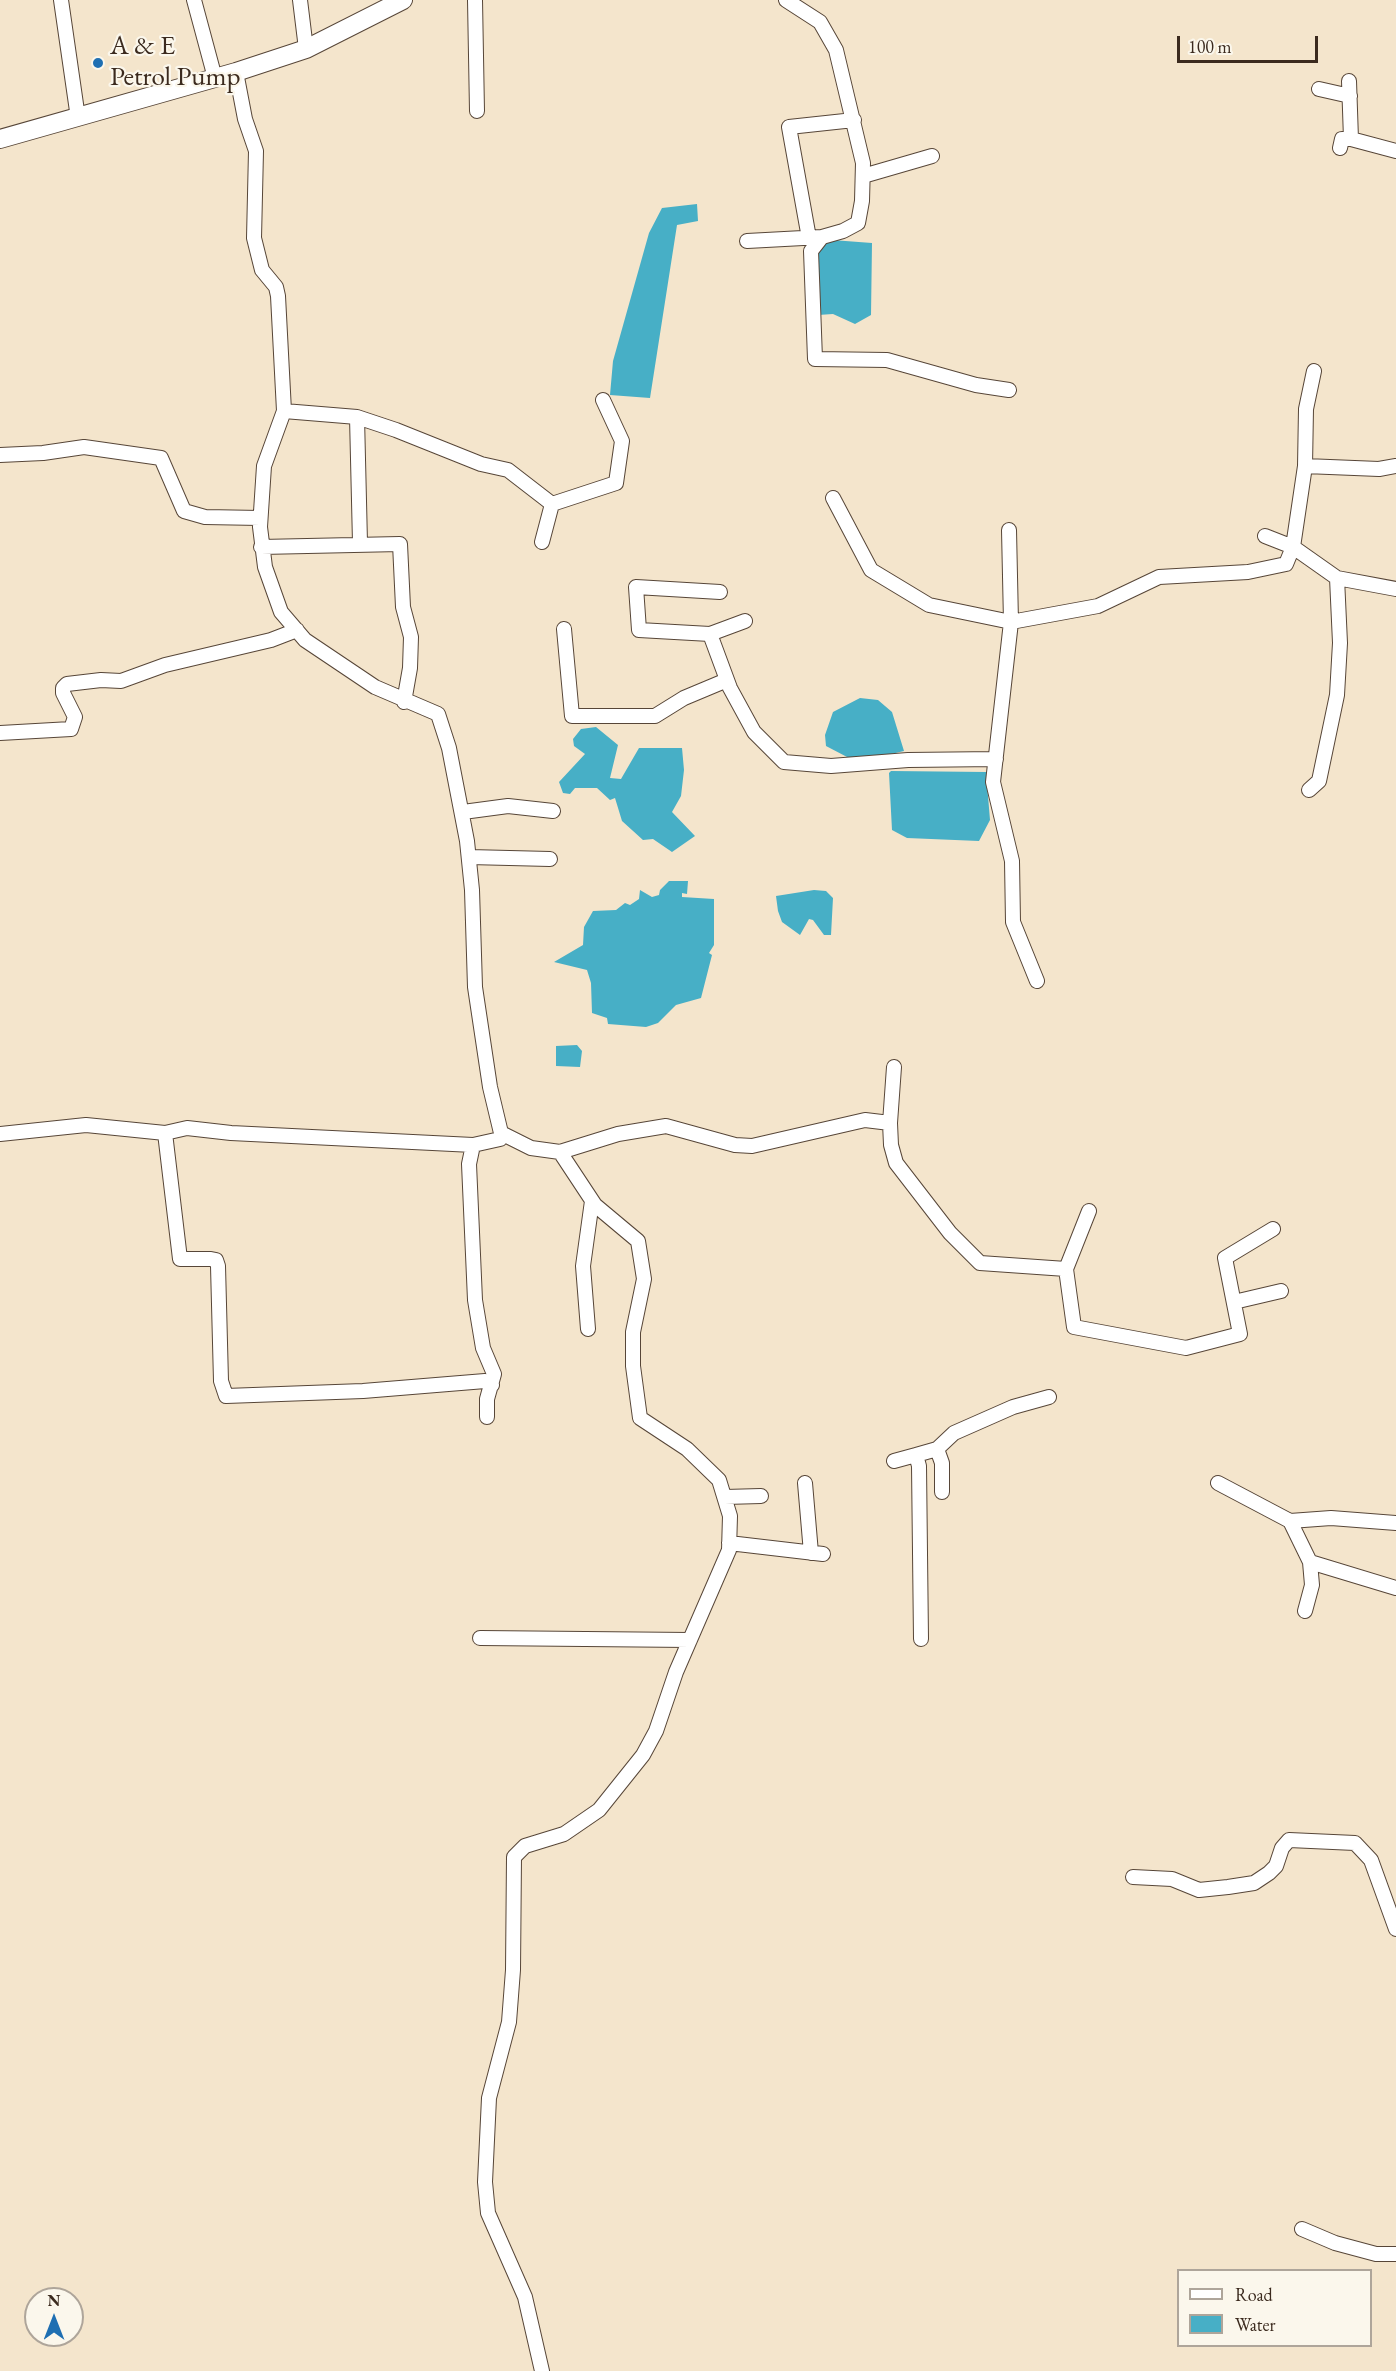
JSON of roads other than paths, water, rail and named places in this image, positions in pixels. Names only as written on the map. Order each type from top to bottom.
[{"type":"highway","points":[[0,139],[236,72],[306,49],[403,0]]},
{"type":"street","points":[[62,0],[78,118]]},
{"type":"street","points":[[194,0],[214,78]]},
{"type":"street","points":[[300,0],[306,49]]},
{"type":"street","points":[[476,0],[477,111]]},
{"type":"street","points":[[747,242],[816,238],[858,224],[864,163],[836,50],[820,22],[786,0]]},
{"type":"street","points":[[0,1134],[86,1125],[165,1133],[199,1128],[231,1132],[473,1145],[500,1139],[501,1133],[490,1087],[475,987],[469,857],[449,748],[438,714],[404,702],[341,666],[297,630],[281,612],[273,595],[261,547],[260,519],[264,466],[284,411],[278,296],[276,287],[262,270],[254,238],[256,151],[245,119],[236,72]]},
{"type":"street","points":[[1349,81],[1350,96],[1345,144],[1396,151]]},
{"type":"street","points":[[1319,89],[1350,96]]},
{"type":"street","points":[[854,120],[789,126],[816,238],[811,251],[815,359],[887,360],[976,385],[1009,390]]},
{"type":"street","points":[[863,176],[932,156]]},
{"type":"street","points":[[833,498],[871,570],[928,605],[1011,622],[1098,606],[1159,577],[1248,572],[1286,564],[1293,547],[1305,466],[1306,409],[1314,371]]},
{"type":"street","points":[[552,504],[616,483],[622,441],[603,400]]},
{"type":"street","points":[[284,411],[357,417],[440,446],[481,464],[508,471],[552,504]]},
{"type":"street","points":[[357,417],[360,543]]},
{"type":"street","points":[[0,455],[43,453],[84,447],[161,458],[184,511],[205,517],[260,519]]},
{"type":"street","points":[[1305,466],[1379,469],[1396,466]]},
{"type":"street","points":[[542,542],[552,504]]},
{"type":"street","points":[[1009,530],[1011,622],[993,782],[1012,861],[1013,922],[1037,981]]},
{"type":"street","points":[[1265,536],[1293,547],[1337,578],[1396,589]]},
{"type":"street","points":[[261,547],[400,543],[404,607],[411,637],[410,668],[404,702]]},
{"type":"street","points":[[1309,790],[1319,781],[1337,695],[1341,643],[1337,578]]},
{"type":"street","points":[[720,592],[636,587],[639,630],[710,634],[745,621]]},
{"type":"street","points":[[564,629],[572,716],[655,716],[684,698],[727,680]]},
{"type":"street","points":[[0,733],[70,729],[75,717],[63,693],[67,684],[101,680],[121,681],[165,665],[271,640],[297,630]]},
{"type":"street","points":[[710,634],[727,680],[754,732],[784,762],[831,766],[908,760],[996,759]]},
{"type":"street","points":[[462,812],[508,806],[553,811]]},
{"type":"street","points":[[469,857],[550,859]]},
{"type":"street","points":[[894,1067],[890,1123],[891,1145],[896,1163],[923,1201],[980,1263],[1066,1269]]},
{"type":"street","points":[[501,1133],[531,1148],[560,1152],[618,1134],[666,1126],[735,1145],[752,1146],[865,1120],[890,1123]]},
{"type":"street","points":[[165,1133],[180,1259],[211,1259],[216,1260],[218,1266],[220,1381],[226,1395],[363,1391],[485,1381],[492,1385]]},
{"type":"street","points":[[473,1145],[469,1164],[475,1300],[483,1347],[494,1374],[487,1399],[487,1417]]},
{"type":"street","points":[[542,2371],[525,2297],[488,2213],[485,2182],[489,2098],[509,2022],[513,1970],[514,1857],[525,1846],[564,1834],[599,1810],[616,1791],[656,1731],[690,1640],[729,1550],[730,1516],[719,1480],[687,1449],[640,1418],[633,1366],[633,1332],[644,1279],[638,1240],[592,1201],[560,1152]]},
{"type":"street","points":[[588,1329],[583,1266],[592,1201]]},
{"type":"street","points":[[1089,1211],[1066,1269],[1074,1327],[1186,1348],[1240,1334],[1225,1258],[1273,1229]]},
{"type":"street","points":[[1234,1302],[1281,1291]]},
{"type":"street","points":[[894,1461],[937,1449],[954,1432],[1013,1407],[1049,1397]]},
{"type":"street","points":[[937,1449],[942,1463],[942,1492]]},
{"type":"street","points":[[916,1455],[919,1466],[921,1639]]},
{"type":"street","points":[[729,1543],[817,1554],[805,1483]]},
{"type":"street","points":[[1218,1483],[1290,1521],[1331,1518],[1396,1523]]},
{"type":"street","points":[[725,1497],[761,1496]]},
{"type":"street","points":[[1290,1521],[1310,1562],[1312,1586],[1305,1611]]},
{"type":"street","points":[[1310,1562],[1396,1588]]},
{"type":"street","points":[[480,1638],[690,1640]]},
{"type":"street","points":[[1133,1877],[1172,1879],[1199,1890],[1228,1887],[1254,1883],[1269,1873],[1276,1866],[1282,1848],[1289,1840],[1355,1843],[1371,1860],[1396,1929]]},
{"type":"street","points":[[1302,2229],[1335,2243],[1376,2254],[1396,2254]]},
{"type":"water","points":[[697,204],[698,221],[677,225],[650,398],[610,395],[613,361],[649,233],[662,208]]},
{"type":"water","points":[[832,240],[872,243],[871,315],[855,324],[833,314],[818,315],[815,253],[821,244]]},
{"type":"water","points":[[860,698],[878,700],[892,712],[904,751],[866,760],[849,758],[826,746],[825,735],[833,712]]},
{"type":"water","points":[[596,727],[618,745],[610,778],[621,779],[639,748],[682,748],[684,770],[681,796],[672,812],[695,836],[672,852],[653,839],[643,840],[622,821],[615,798],[610,800],[597,788],[575,788],[570,794],[563,793],[559,782],[585,754],[574,746],[573,739],[581,729]]},
{"type":"water","points":[[891,771],[986,772],[990,820],[979,841],[907,838],[892,830],[889,773]]},
{"type":"water","points":[[669,881],[688,881],[687,894],[682,893],[682,897],[714,899],[714,945],[709,953],[712,955],[701,998],[676,1005],[658,1023],[646,1027],[608,1024],[607,1018],[592,1013],[591,983],[587,970],[554,962],[583,945],[584,927],[593,911],[616,910],[625,903],[630,905],[639,899],[640,890],[652,897],[659,895],[660,890]]},
{"type":"water","points":[[814,890],[826,891],[833,898],[831,935],[824,935],[813,920],[809,919],[800,935],[782,922],[776,896]]},
{"type":"water","points":[[577,1045],[582,1051],[580,1067],[556,1066],[556,1046]]},
{"type":"place","name":"A & E Petrol Pump","points":[[98,63]]}]
